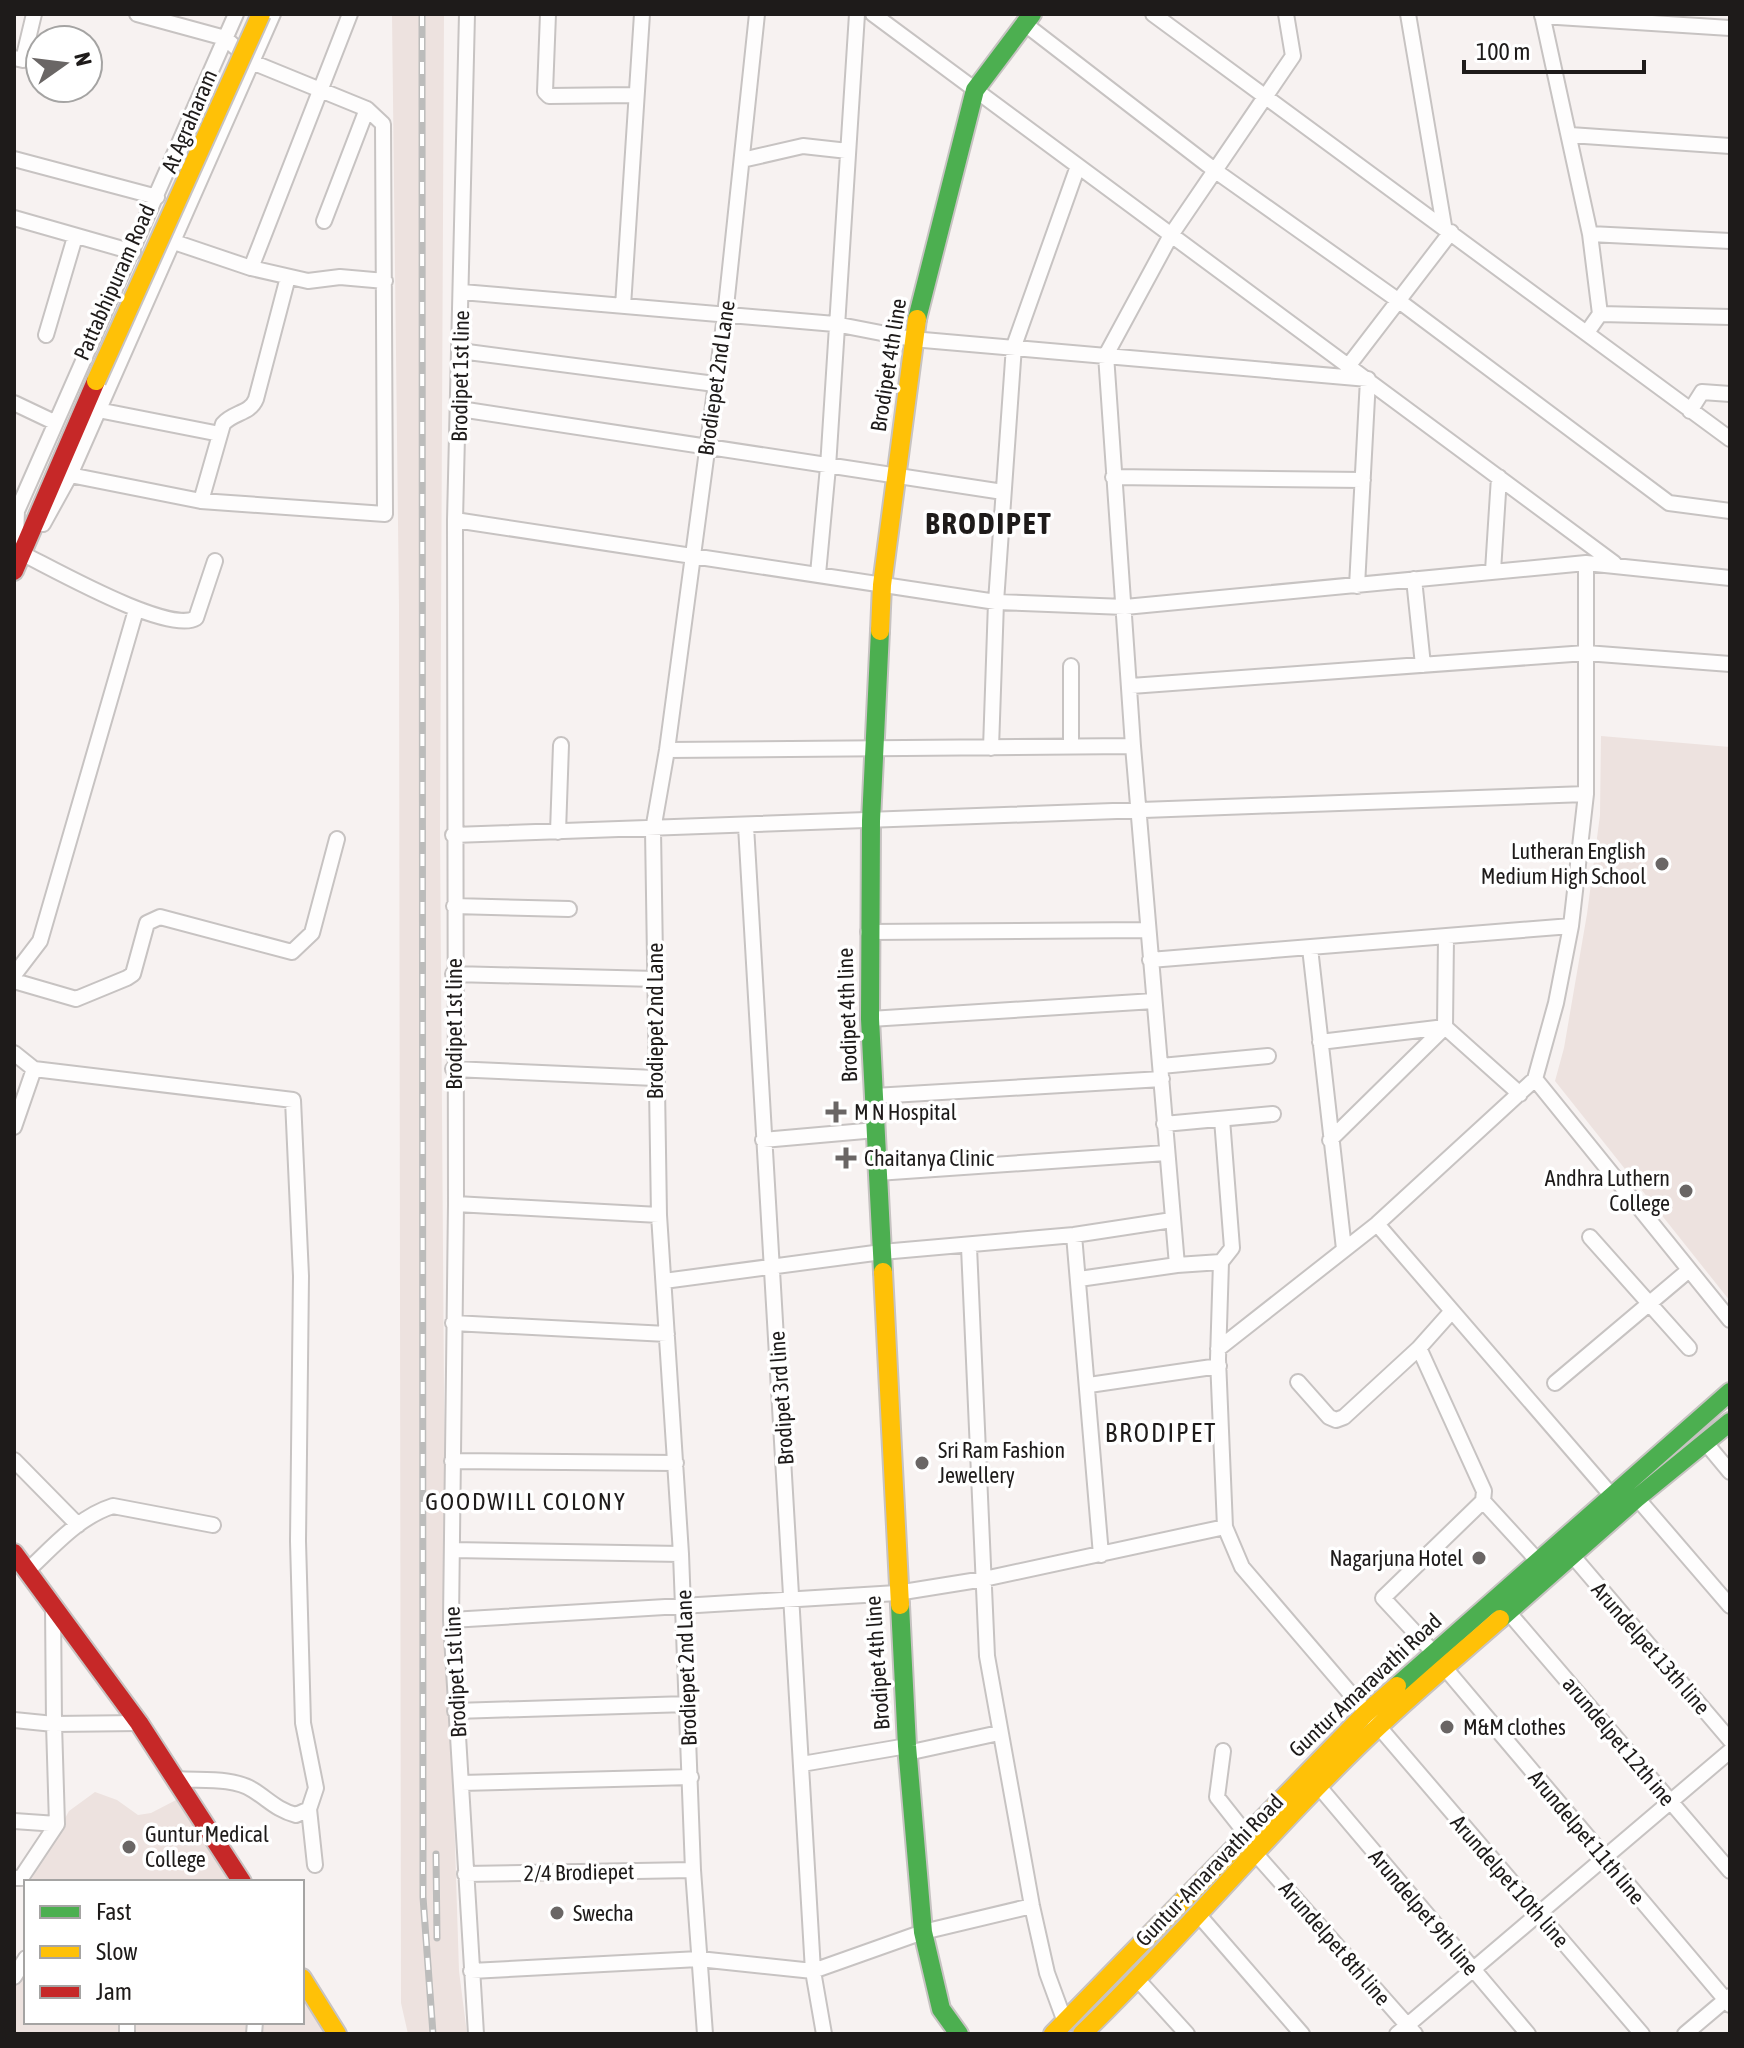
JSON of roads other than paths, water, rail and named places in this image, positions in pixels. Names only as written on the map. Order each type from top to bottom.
[{"type":"street","points":[[14,58],[23,60],[34,14]]},
{"type":"street","points":[[70,475],[201,501],[385,514],[383,124],[367,109],[252,62],[202,21],[137,14]]},
{"type":"street","name":"At Agraharam","points":[[18,548],[15,510],[133,252],[236,14]]},
{"type":"street","name":"Pattabhipuram Road","points":[[18,548],[253,14]]},
{"type":"street","name":"Pattabhipuram Road","points":[[93,379],[261,14]]},
{"type":"street","points":[[215,561],[196,618],[191,622],[136,610],[18,548],[39,532],[70,475],[273,14]]},
{"type":"street","points":[[251,268],[350,14]]},
{"type":"street","name":"Brodipet 1st line","points":[[467,14],[455,520],[453,1069],[456,1204],[451,1620],[476,2034]]},
{"type":"street","points":[[548,14],[545,92],[549,96],[635,95]]},
{"type":"street","points":[[623,306],[642,14]]},
{"type":"street","name":"Brodiepet 2nd Lane","points":[[705,2034],[693,1870],[676,1463],[659,1215],[653,830],[667,750],[725,316],[757,14]]},
{"type":"street","points":[[818,574],[828,467],[857,14]]},
{"type":"street","points":[[873,14],[1614,563]]},
{"type":"street","points":[[1153,14],[1588,331],[1730,439]]},
{"type":"street","points":[[1177,1265],[1133,746],[1106,355],[1171,235],[1217,172],[1293,56],[1286,14]]},
{"type":"street","points":[[1349,365],[1399,301],[1448,229],[1408,14]]},
{"type":"street","points":[[1588,331],[1600,314],[1590,234],[1542,15],[1730,28]]},
{"type":"street","points":[[1029,19],[1217,172],[1399,301],[1669,503],[1730,511]]},
{"type":"street","name":"Brodipet 4th line","points":[[959,2034],[941,2009],[923,1932],[907,1749],[870,1019],[868,932],[871,821],[882,585],[912,339],[975,90],[1029,19]]},
{"type":"street","points":[[324,221],[367,109]]},
{"type":"street","points":[[1570,135],[1730,146]]},
{"type":"street","points":[[742,160],[803,146],[848,151]]},
{"type":"street","points":[[14,159],[157,197]]},
{"type":"street","points":[[991,748],[996,602],[1014,346],[1078,166]]},
{"type":"street","points":[[14,218],[133,252]]},
{"type":"street","points":[[1590,234],[1730,241]]},
{"type":"street","points":[[46,335],[75,237]]},
{"type":"street","points":[[174,242],[251,268],[308,281],[340,277],[385,281]]},
{"type":"street","points":[[201,501],[220,434],[228,417],[253,405],[288,277]]},
{"type":"street","points":[[462,292],[835,324],[912,339],[1368,379]]},
{"type":"street","points":[[1600,314],[1730,317]]},
{"type":"street","points":[[460,351],[715,384]]},
{"type":"street","points":[[1357,586],[1368,379]]},
{"type":"street","points":[[1690,411],[1702,392],[1730,394]]},
{"type":"street","points":[[14,403],[54,422]]},
{"type":"street","points":[[460,409],[1003,492]]},
{"type":"street","points":[[98,410],[220,434]]},
{"type":"street","points":[[1113,477],[1363,480]]},
{"type":"street","points":[[1493,571],[1499,477]]},
{"type":"street","points":[[455,520],[996,602],[1125,607],[1586,563],[1614,563],[1730,578]]},
{"type":"street","points":[[1218,1349],[1377,1224],[1535,1079],[1556,1003],[1571,926],[1586,794],[1586,563]]},
{"type":"street","points":[[1414,579],[1423,665]]},
{"type":"street","points":[[136,610],[40,941],[14,978],[76,999],[127,978],[133,974],[147,923],[160,917],[292,952],[312,933],[337,839]]},
{"type":"street","points":[[1131,686],[1586,653],[1730,664]]},
{"type":"street","points":[[1071,666],[1071,744]]},
{"type":"street","points":[[667,750],[991,748],[1071,744],[1133,746]]},
{"type":"street","points":[[558,832],[561,745]]},
{"type":"street","points":[[453,835],[1586,794]]},
{"type":"street","name":"Brodipet 3rd line","points":[[746,826],[813,1971],[824,2034]]},
{"type":"street","points":[[454,906],[569,909]]},
{"type":"street","points":[[1150,960],[1571,926]]},
{"type":"street","points":[[868,932],[1148,930]]},
{"type":"street","points":[[1330,1140],[1445,1027],[1446,937]]},
{"type":"street","points":[[1310,948],[1344,1249]]},
{"type":"street","points":[[453,974],[656,979]]},
{"type":"street","points":[[870,1019],[1154,1001]]},
{"type":"street","points":[[1320,1042],[1445,1027],[1520,1094]]},
{"type":"street","points":[[14,1053],[34,1069],[293,1100],[301,1276],[298,1541],[303,1723],[316,1788],[309,1809],[315,1865]]},
{"type":"street","points":[[874,1096],[1161,1073],[1268,1056]]},
{"type":"street","points":[[14,1127],[34,1069]]},
{"type":"street","points":[[453,1069],[655,1078]]},
{"type":"street","points":[[1535,1079],[1730,1320]]},
{"type":"street","points":[[1164,1124],[1273,1114]]},
{"type":"street","points":[[451,1620],[897,1593],[984,1579],[1225,1527],[1218,1349],[1221,1262],[1232,1248],[1222,1119]]},
{"type":"street","points":[[763,1140],[876,1130]]},
{"type":"street","points":[[877,1173],[1166,1153]]},
{"type":"street","points":[[456,1204],[659,1215]]},
{"type":"street","points":[[664,1281],[882,1252],[969,1247],[1074,1235],[1172,1220]]},
{"type":"street","points":[[1377,1224],[1612,1496]]},
{"type":"street","points":[[1074,1235],[1101,1555]]},
{"type":"street","points":[[1590,1237],[1689,1348]]},
{"type":"street","points":[[969,1247],[987,1656],[1032,1906],[1059,2028]]},
{"type":"street","points":[[1079,1279],[1221,1262]]},
{"type":"street","points":[[1555,1383],[1689,1270]]},
{"type":"street","points":[[1298,1382],[1329,1417],[1336,1420],[1344,1417],[1419,1348],[1452,1311]]},
{"type":"street","points":[[453,1323],[667,1334]]},
{"type":"street","points":[[1419,1348],[1484,1491],[1483,1501],[1537,1560]]},
{"type":"street","points":[[1089,1385],[1219,1366]]},
{"type":"street","name":"Guntur Amaravathi Road","points":[[1059,2028],[1247,1835],[1501,1604],[1537,1560],[1730,1392]]},
{"type":"street","points":[[1501,1604],[1572,1555],[1730,1422]]},
{"type":"street","points":[[1705,1442],[1730,1472]]},
{"type":"street","points":[[14,1460],[78,1525]]},
{"type":"street","points":[[452,1461],[676,1463]]},
{"type":"street","points":[[1637,1498],[1730,1606]]},
{"type":"street","name":"Arundelpet 11th line","points":[[1483,1501],[1383,1598],[1440,1660],[1728,2000]]},
{"type":"street","points":[[27,1571],[78,1525],[113,1506],[213,1525]]},
{"type":"street","name":"Arundelpet 10th line","points":[[1225,1527],[1242,1567],[1642,2034]]},
{"type":"street","points":[[452,1550],[681,1554]]},
{"type":"street","points":[[14,1553],[139,1723],[241,1880]]},
{"type":"street","name":"Arundelpet 13th line","points":[[1572,1555],[1730,1740]]},
{"type":"street","name":"arundelpet 12th ine","points":[[1501,1604],[1730,1871]]},
{"type":"street","points":[[20,1879],[57,1824],[53,1606]]},
{"type":"street","points":[[455,1711],[688,1704]]},
{"type":"street","points":[[14,1720],[54,1724],[139,1723]]},
{"type":"street","name":"Guntur-Amaravathi Road","points":[[1082,2034],[1138,1980],[1255,1853],[1321,1789],[1371,1721]]},
{"type":"street","points":[[802,1764],[999,1733]]},
{"type":"street","points":[[1223,1751],[1217,1797],[1247,1835]]},
{"type":"street","points":[[1406,2031],[1472,1970],[1730,1751]]},
{"type":"street","points":[[461,1783],[691,1777]]},
{"type":"street","points":[[177,1779],[239,1784],[252,1789],[275,1809],[296,1815],[309,1809]]},
{"type":"street","name":"Arundelpet 9th line","points":[[1321,1789],[1528,2034]]},
{"type":"street","points":[[14,1821],[57,1824]]},
{"type":"street","name":"Arundelpet 8th line","points":[[1255,1853],[1406,2031]]},
{"type":"street","name":"2/4 Brodiepet","points":[[465,1874],[693,1870]]},
{"type":"street","points":[[471,1971],[699,1959],[813,1971],[923,1932],[1032,1906]]},
{"type":"street","points":[[1197,1913],[1302,2034]]},
{"type":"street","points":[[14,1977],[21,1962]]},
{"type":"street","points":[[1138,1980],[1187,2034]]},
{"type":"street","points":[[304,1985],[337,2034]]},
{"type":"street","points":[[1685,2034],[1728,2000]]},
{"type":"railway","points":[[422,14],[423,1897],[433,2034]]},
{"type":"railway","points":[[436,1854],[437,1938]]},
{"type":"place","name":"Lutheran English Medium High School","points":[[1662,864]]},
{"type":"place","name":"M N Hospital","points":[[836,1112]]},
{"type":"place","name":"Chaitanya Clinic","points":[[846,1158]]},
{"type":"place","name":"Andhra Luthern College","points":[[1686,1191]]},
{"type":"place","name":"Sri Ram Fashion Jewellery","points":[[922,1463]]},
{"type":"place","name":"Nagarjuna Hotel","points":[[1479,1558]]},
{"type":"place","name":"M&M clothes","points":[[1447,1727]]},
{"type":"place","name":"Guntur Medical College","points":[[129,1847]]},
{"type":"place","name":"Swecha","points":[[557,1913]]},
{"type":"district","name":"BRODIPET","points":[[989,523]]},
{"type":"district","name":"BRODIPET","points":[[1161,1433]]},
{"type":"district","name":"GOODWILL COLONY","points":[[526,1501]]}]
